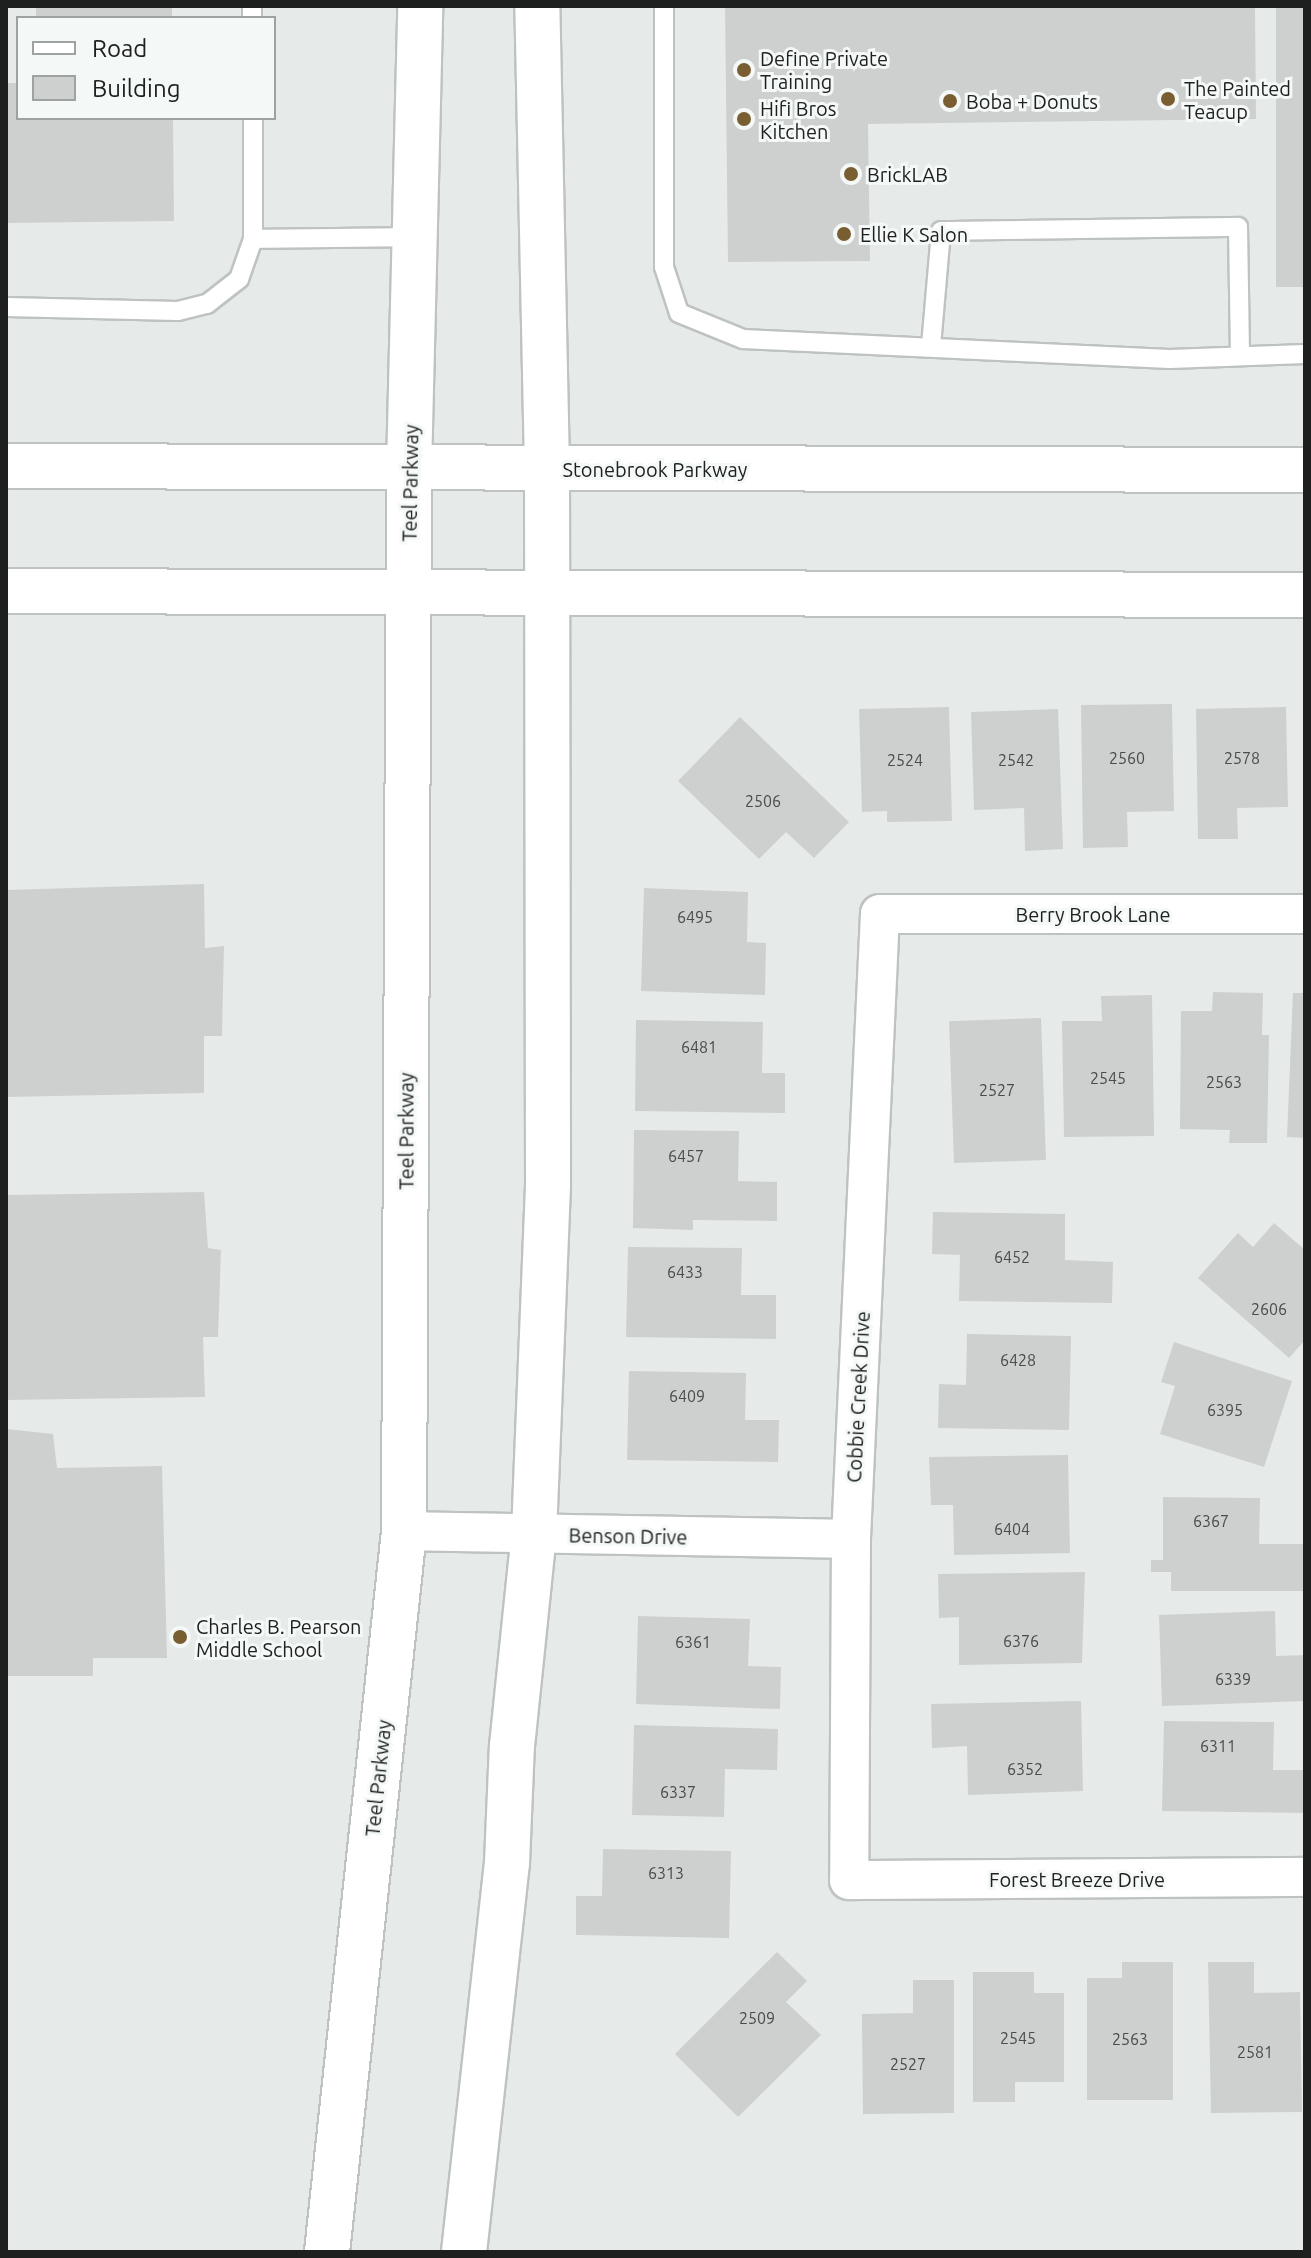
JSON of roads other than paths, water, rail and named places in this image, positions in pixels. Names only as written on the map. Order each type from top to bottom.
[{"type":"main road","name":"Teel Parkway","points":[[327,2252],[404,1531],[409,469],[420,6]]},
{"type":"main road","points":[[464,2252],[507,1863],[512,1746],[534,1534],[548,1183],[547,468],[537,6]]},
{"type":"main road","name":"Stonebrook Parkway","points":[[6,466],[1305,470]]},
{"type":"main road","points":[[6,591],[1305,595]]},
{"type":"street","name":"Berry Brook Lane","points":[[880,914],[1305,914]]},
{"type":"street","name":"Cobbie Creek Drive","points":[[849,1880],[851,1539],[880,914]]},
{"type":"street","name":"Benson Drive","points":[[404,1531],[851,1539]]},
{"type":"street","name":"Forest Breeze Drive","points":[[849,1880],[1305,1877]]},
{"type":"lane","points":[[664,6],[664,267],[679,313],[743,339],[1170,359],[1305,354]]},
{"type":"lane","points":[[6,307],[178,311],[207,304],[239,279],[253,239],[253,120]]},
{"type":"lane","points":[[931,346],[941,231],[1238,227],[1240,356]]},
{"type":"lane","points":[[253,239],[415,237]]},
{"type":"place","name":"Define Private Training","points":[[744,70]]},
{"type":"place","name":"The Painted Teacup","points":[[1168,99]]},
{"type":"place","name":"Boba + Donuts","points":[[950,101]]},
{"type":"place","name":"Hifi Bros Kitchen","points":[[744,119]]},
{"type":"place","name":"BrickLAB","points":[[851,174]]},
{"type":"place","name":"Ellie K Salon","points":[[844,234]]},
{"type":"place","name":"Charles B. Pearson Middle School","points":[[180,1637]]}]
